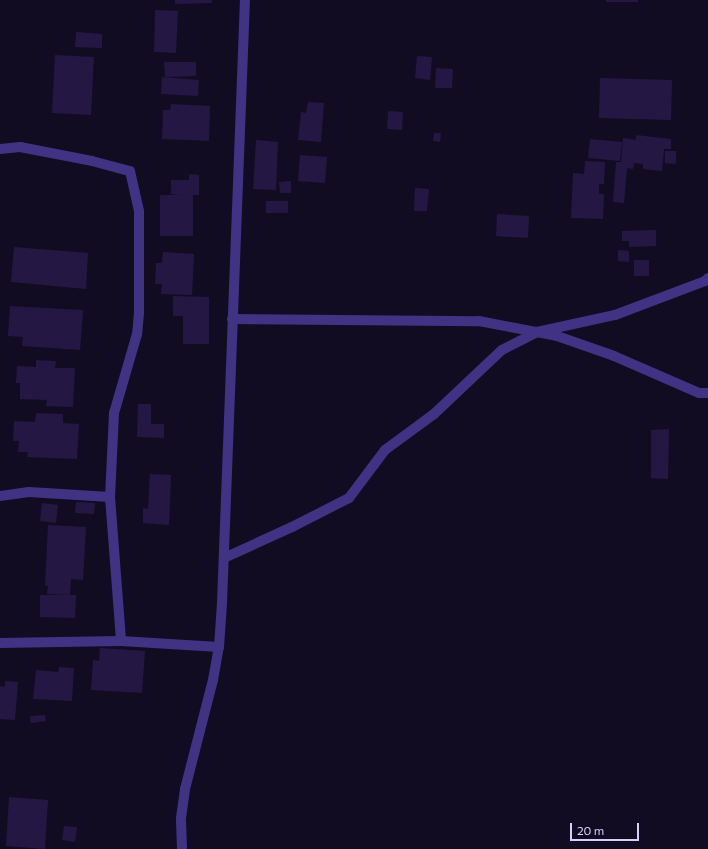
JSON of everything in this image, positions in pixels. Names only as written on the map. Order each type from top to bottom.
[{"type":"street","points":[[182,849],[181,818],[185,789],[213,680],[219,647],[224,558],[245,0]]},
{"type":"street","points":[[0,149],[20,148],[92,161],[130,171],[139,211],[139,313],[137,334],[114,414],[110,497],[121,641]]},
{"type":"street","points":[[224,558],[292,527],[349,498],[385,450],[434,414],[502,350],[537,332],[615,314],[705,281],[708,278]]},
{"type":"street","points":[[232,319],[479,321],[557,336],[614,356],[699,393],[708,393]]},
{"type":"street","points":[[0,496],[29,492],[110,497]]},
{"type":"street","points":[[0,643],[121,641],[219,647]]},
{"type":"building","points":[[175,0],[212,0],[212,3],[175,4]]},
{"type":"building","points":[[606,0],[638,0],[638,2],[606,2]]},
{"type":"building","points":[[155,10],[178,11],[176,53],[154,52]]},
{"type":"building","points":[[76,32],[102,34],[102,48],[75,47]]},
{"type":"building","points":[[55,55],[94,57],[91,115],[52,113]]},
{"type":"building","points":[[417,56],[432,57],[430,80],[415,78]]},
{"type":"building","points":[[164,62],[196,62],[196,76],[165,77]]},
{"type":"building","points":[[436,68],[453,69],[452,88],[435,88]]},
{"type":"building","points":[[162,77],[199,80],[198,96],[161,94]]},
{"type":"building","points":[[600,78],[672,80],[671,120],[599,118]]},
{"type":"building","points":[[308,102],[324,103],[321,142],[298,140],[301,112],[306,113]]},
{"type":"building","points":[[171,104],[210,106],[209,141],[162,139],[163,110],[170,110]]},
{"type":"building","points":[[388,111],[403,112],[402,130],[387,129]]},
{"type":"building","points":[[434,133],[441,133],[440,142],[433,141]]},
{"type":"building","points":[[636,135],[671,139],[671,149],[664,149],[662,171],[643,169],[643,164],[634,163],[633,169],[627,168],[624,203],[613,202],[616,162],[621,162],[623,138],[636,140]]},
{"type":"building","points":[[590,139],[622,142],[620,161],[588,158]]},
{"type":"building","points":[[256,140],[278,142],[276,190],[253,189]]},
{"type":"building","points":[[665,151],[676,151],[676,164],[665,163]]},
{"type":"building","points":[[300,155],[327,157],[325,183],[298,181]]},
{"type":"building","points":[[585,161],[605,162],[604,184],[599,184],[599,194],[604,194],[603,219],[571,218],[573,173],[584,174]]},
{"type":"building","points":[[189,174],[199,175],[199,195],[193,195],[193,236],[160,236],[160,195],[180,195],[171,194],[171,180],[189,180]]},
{"type":"building","points":[[291,181],[291,193],[280,193],[279,182]]},
{"type":"building","points":[[415,188],[429,189],[427,211],[414,211]]},
{"type":"building","points":[[266,201],[288,201],[288,213],[266,213]]},
{"type":"building","points":[[497,214],[529,216],[528,238],[496,236]]},
{"type":"building","points":[[656,230],[656,246],[629,247],[629,241],[622,241],[622,231]]},
{"type":"building","points":[[14,247],[88,253],[86,289],[11,282]]},
{"type":"building","points":[[618,250],[629,251],[629,262],[618,261]]},
{"type":"building","points":[[163,252],[194,254],[192,295],[161,294],[162,284],[155,284],[156,263],[162,263]]},
{"type":"building","points":[[634,260],[649,260],[649,276],[634,276]]},
{"type":"building","points":[[173,296],[209,297],[209,344],[183,344],[183,316],[173,316]]},
{"type":"building","points":[[10,306],[83,310],[80,350],[22,346],[23,337],[8,336]]},
{"type":"building","points":[[36,360],[56,361],[55,368],[75,368],[73,407],[46,406],[47,400],[20,399],[20,383],[16,383],[17,366],[36,367]]},
{"type":"building","points":[[138,404],[151,404],[151,424],[164,424],[164,438],[137,437]]},
{"type":"building","points":[[36,413],[63,414],[63,423],[79,424],[77,459],[27,457],[28,452],[18,452],[19,441],[13,441],[14,421],[35,422]]},
{"type":"building","points":[[669,429],[668,479],[651,478],[651,430]]},
{"type":"building","points":[[150,474],[171,475],[169,525],[143,523],[143,508],[148,509]]},
{"type":"building","points":[[76,502],[95,503],[94,514],[75,513]]},
{"type":"building","points":[[42,503],[58,505],[56,523],[40,521]]},
{"type":"building","points":[[48,525],[86,527],[83,580],[71,579],[70,595],[47,594],[48,586],[45,585]]},
{"type":"building","points":[[40,595],[76,595],[75,618],[40,617]]},
{"type":"building","points":[[100,648],[145,651],[142,693],[91,690],[93,660],[99,661]]},
{"type":"building","points":[[59,667],[74,668],[72,701],[33,699],[36,670],[58,672]]},
{"type":"building","points":[[5,681],[18,682],[15,720],[0,719],[0,686],[5,687]]},
{"type":"building","points":[[45,715],[46,721],[31,723],[30,716]]},
{"type":"building","points":[[9,797],[48,800],[45,849],[6,846]]},
{"type":"building","points":[[64,826],[77,827],[75,842],[62,840]]}]
